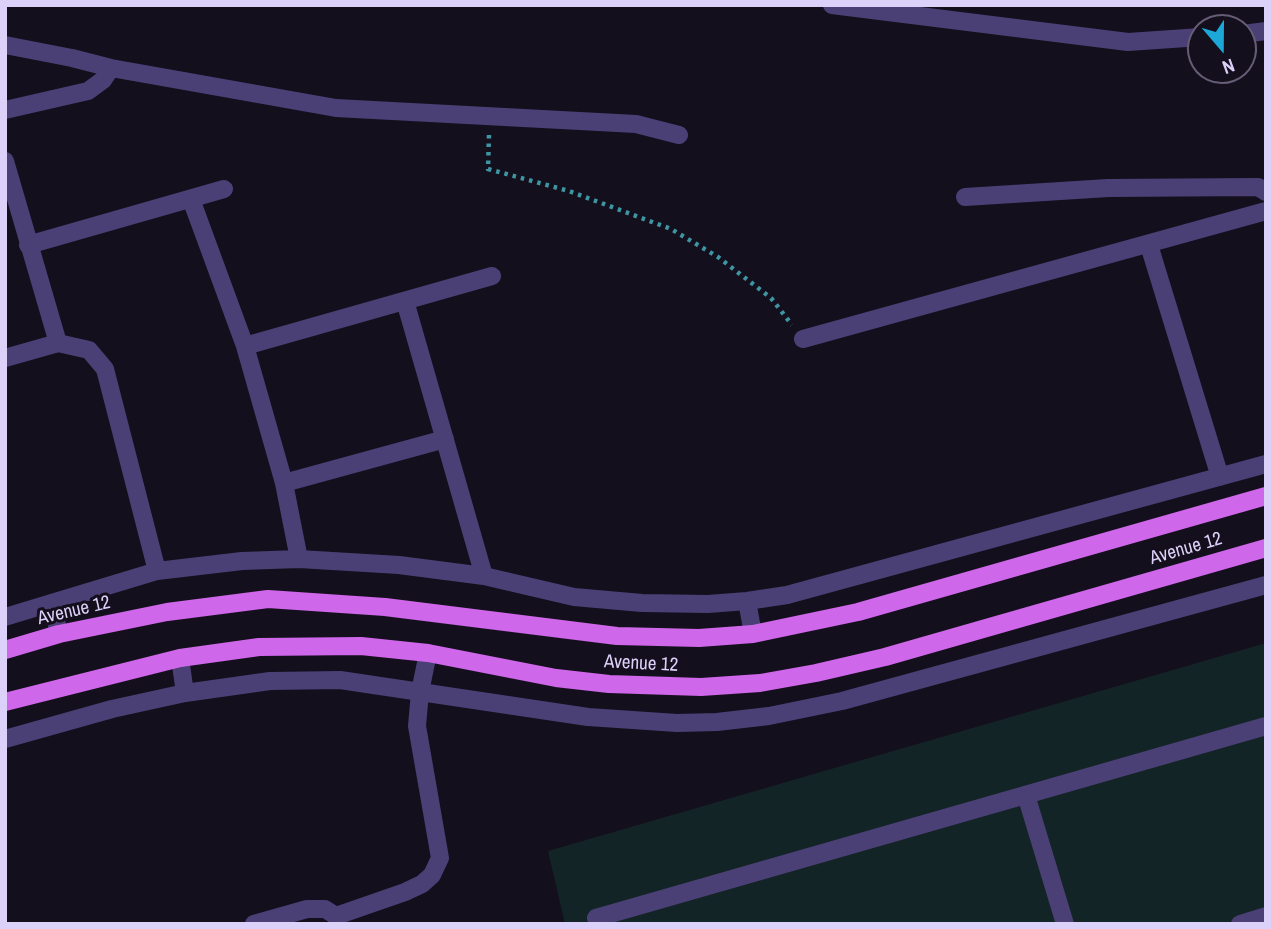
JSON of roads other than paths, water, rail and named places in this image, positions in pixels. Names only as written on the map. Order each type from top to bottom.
[{"type":"main road","name":"Avenue 12","points":[[5,650],[59,634],[167,612],[268,599],[385,607],[617,636],[699,638],[754,634],[859,612],[1266,496]]},
{"type":"main road","name":"Avenue 12","points":[[5,702],[180,658],[259,647],[361,646],[428,653],[556,678],[609,684],[701,687],[760,683],[885,657],[1266,548]]},
{"type":"street","points":[[832,5],[1128,42],[1187,38]]},
{"type":"street","points":[[5,45],[111,68],[336,108],[636,124],[679,135]]},
{"type":"street","points":[[5,110],[88,91],[103,80],[111,68]]},
{"type":"street","points":[[5,161],[58,343]]},
{"type":"street","points":[[965,197],[1108,188],[1258,187],[1266,192]]},
{"type":"street","points":[[28,244],[224,189]]},
{"type":"street","points":[[191,198],[245,346],[284,483],[299,559]]},
{"type":"street","points":[[803,339],[1266,211]]},
{"type":"street","points":[[1149,245],[1220,477]]},
{"type":"street","points":[[245,346],[492,276]]},
{"type":"street","points":[[405,300],[485,576]]},
{"type":"street","points":[[5,358],[58,343],[89,350],[104,369],[157,571]]},
{"type":"street","points":[[284,483],[445,439]]},
{"type":"street","points":[[5,617],[157,571],[242,561],[299,559],[399,565],[485,576],[574,597],[642,603],[708,604],[747,601],[787,595],[1266,464]]},
{"type":"street","points":[[5,738],[112,709],[185,693],[270,681],[340,680],[588,717],[677,723],[769,716],[842,701],[1266,585]]},
{"type":"street","points":[[747,601],[754,634]]},
{"type":"street","points":[[52,604],[59,634]]},
{"type":"street","points":[[254,924],[307,909],[325,909],[337,920],[422,884],[432,875],[440,858],[417,726],[428,653]]},
{"type":"street","points":[[180,658],[185,693]]},
{"type":"street","points":[[596,918],[1266,726]]},
{"type":"street","points":[[1026,795],[1065,924]]},
{"type":"street","points":[[1240,924],[1266,916]]}]
